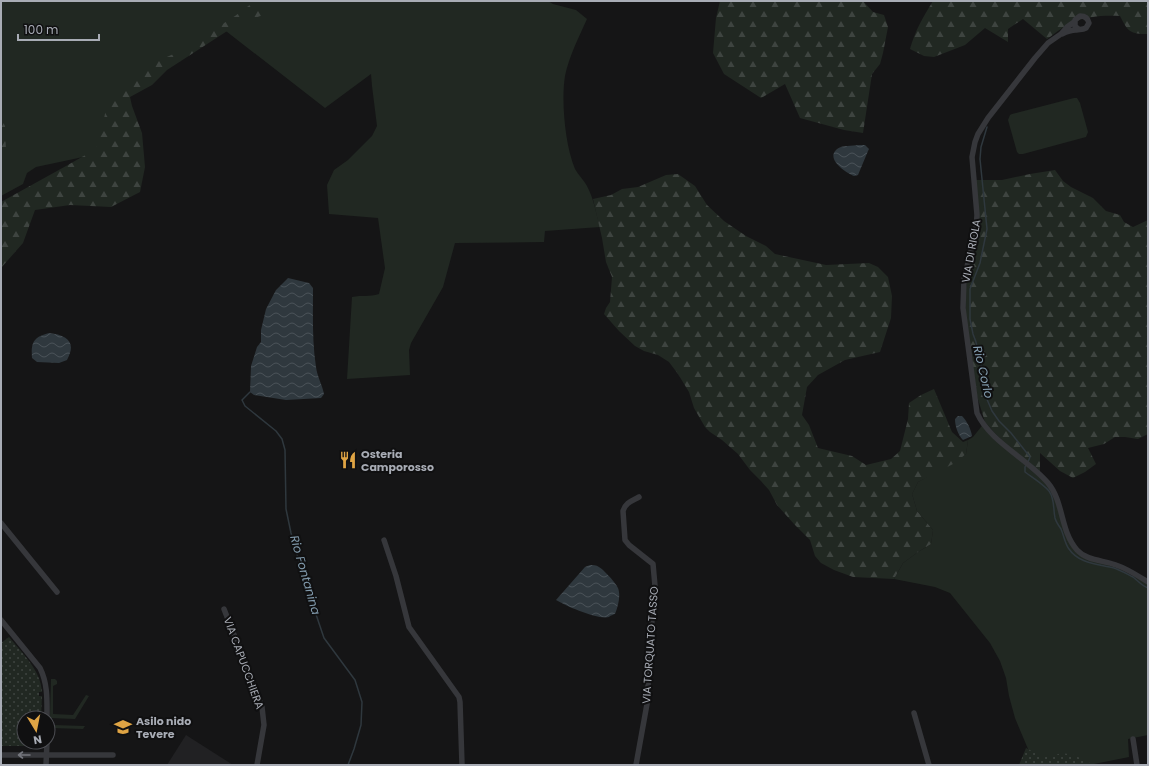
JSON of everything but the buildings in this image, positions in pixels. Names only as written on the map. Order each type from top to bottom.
[{"type":"street","points":[[1085,16],[1089,23],[1088,27],[1082,30],[1078,29],[1074,22],[1076,18],[1085,16]]},
{"type":"street","name":"VIA DI RIOLA","points":[[1074,22],[1048,43],[1034,58],[988,118],[978,134],[972,157],[977,215],[976,230],[964,279],[963,308],[977,413],[981,421],[996,437],[1048,484],[1056,497],[1069,539],[1077,551],[1088,558],[1116,565],[1128,570],[1148,582]]},
{"type":"street","name":"VIA DI RIOLA","points":[[1061,34],[1078,29]]},
{"type":"street","name":"VIA TORQUATO TASSO","points":[[636,765],[647,704],[655,586],[652,564],[625,540],[623,511],[628,502],[639,497]]},
{"type":"street","points":[[1,523],[57,592]]},
{"type":"street","points":[[384,540],[396,576],[409,627],[459,697],[462,765]]},
{"type":"street","name":"VIA CAPUCCHIERA","points":[[224,609],[262,708],[264,726],[257,765]]},
{"type":"street","points":[[1,620],[40,668],[46,687],[47,710]]},
{"type":"street","points":[[914,713],[929,765]]},
{"type":"street","points":[[1133,739],[1137,765]]},
{"type":"street","points":[[46,750],[46,765]]},
{"type":"street","points":[[1,755],[113,755]]},
{"type":"shaded area","points":[[186,735],[233,765],[167,765]]},
{"type":"green space","points":[[1,1],[548,1],[553,4],[576,10],[587,19],[572,54],[565,76],[563,98],[566,136],[575,169],[586,184],[593,201],[600,227],[545,231],[544,242],[455,243],[443,287],[411,343],[409,350],[410,375],[347,379],[352,297],[379,294],[385,268],[378,218],[329,214],[327,185],[334,170],[348,160],[372,136],[377,126],[371,74],[325,108],[222,28],[129,90],[102,153],[36,167],[27,173],[23,184],[1,196]]},
{"type":"green space","points":[[255,1],[258,1],[266,14],[238,24],[167,70],[152,85],[130,97],[142,133],[145,167],[140,192],[111,207],[70,205],[35,210],[23,243],[1,268],[1,202],[96,149],[108,97],[134,76],[156,62],[182,50],[235,16]]},
{"type":"green space","points":[[720,1],[863,1],[873,12],[884,15],[888,27],[880,64],[872,74],[863,133],[844,130],[800,118],[785,84],[761,98],[724,74],[713,53],[716,18]]},
{"type":"green space","points":[[933,1],[1148,1],[1148,34],[1133,33],[1125,26],[1120,16],[1103,16],[1085,18],[1070,23],[1047,39],[1023,19],[1008,29],[1008,42],[985,28],[965,45],[934,57],[924,56],[910,49],[914,36]]},
{"type":"green space","points":[[1077,98],[1080,103],[1088,132],[1086,137],[1023,154],[1019,154],[1017,152],[1008,120],[1010,115]]},
{"type":"green space","points":[[1,118],[5,126],[6,151],[1,156]]},
{"type":"green space","points":[[1055,170],[1063,181],[1071,187],[1093,198],[1106,211],[1120,215],[1124,222],[1133,227],[1148,220],[1148,434],[1138,439],[1115,437],[1104,444],[1088,448],[1096,464],[1073,478],[1060,471],[1040,453],[1040,476],[985,422],[977,396],[966,328],[965,292],[969,272],[977,247],[978,234],[973,180],[1002,180]]},
{"type":"green space","points":[[678,174],[695,186],[707,205],[724,221],[746,236],[766,246],[775,254],[826,265],[869,263],[878,267],[888,277],[892,296],[891,318],[880,352],[845,360],[818,375],[807,387],[802,415],[809,425],[818,448],[852,456],[866,465],[891,459],[900,451],[908,419],[909,403],[934,389],[952,432],[963,442],[968,440],[966,454],[953,464],[918,482],[912,494],[917,511],[933,530],[931,544],[903,563],[894,579],[853,577],[834,570],[821,563],[815,556],[810,540],[777,505],[769,490],[750,470],[738,454],[705,427],[694,408],[689,392],[669,362],[658,355],[644,351],[635,346],[604,314],[610,302],[612,277],[606,262],[593,199],[611,195],[622,189],[638,187],[666,175]]},
{"type":"green space","points":[[985,422],[1040,476],[1057,497],[1060,516],[1081,555],[1120,569],[1148,584],[1148,735],[1128,739],[1129,757],[1089,765],[1048,760],[1035,756],[1028,749],[1015,718],[1006,678],[1000,661],[990,643],[950,593],[935,587],[894,579],[903,563],[931,544],[933,530],[917,511],[912,494],[918,482],[966,454],[968,440],[973,437]]},
{"type":"green space","points":[[9,637],[35,669],[41,684],[42,692],[39,692],[39,696],[42,696],[41,710],[16,710],[16,746],[1,746],[1,643]]},
{"type":"green space","points":[[51,679],[55,679],[57,684],[53,686],[53,710],[50,710]]},
{"type":"green space","points":[[86,695],[89,696],[75,719],[56,718],[56,714],[73,715]]},
{"type":"green space","points":[[56,725],[85,726],[83,729],[56,728]]},
{"type":"green space","points":[[1026,748],[1041,756],[1048,757],[1062,753],[1074,755],[1092,765],[1019,765]]},
{"type":"water","points":[[865,145],[869,149],[858,175],[854,176],[846,172],[838,165],[833,157],[837,149],[842,147]]},
{"type":"water","points":[[288,278],[309,283],[313,288],[314,347],[317,370],[324,394],[321,398],[286,400],[254,395],[250,392],[251,366],[257,347],[261,342],[261,330],[266,309],[276,290]]},
{"type":"water","points":[[49,333],[61,336],[68,340],[71,348],[67,360],[59,363],[37,362],[32,358],[34,341],[39,336]]},
{"type":"water","points":[[958,416],[962,416],[964,418],[972,436],[963,440],[958,433],[956,425],[955,419]]},
{"type":"water","points":[[590,565],[597,566],[601,569],[618,588],[619,598],[617,608],[615,614],[609,617],[590,615],[556,600],[585,567]]},
{"type":"waterway","name":"Rio Corlo","points":[[987,127],[981,147],[980,159],[987,229],[980,263],[970,289],[970,319],[985,382],[986,397],[992,411],[999,421],[1011,433],[1030,457],[1028,462]]},
{"type":"waterway","name":"Rio Fontanina","points":[[250,392],[242,400],[245,406],[276,431],[282,439],[285,450],[286,509],[304,579],[324,638],[355,680],[362,702],[361,725],[348,765]]},
{"type":"waterway","name":"Rio Corlo","points":[[1026,465],[1025,472],[1044,486],[1051,494],[1055,519],[1061,529],[1068,547],[1073,554],[1084,561],[1119,570],[1133,577],[1148,588]]},
{"type":"place","name":"Osteria Camporosso","points":[[348,460]]},
{"type":"place","name":"Asilo nido Tevere","points":[[123,727]]}]
